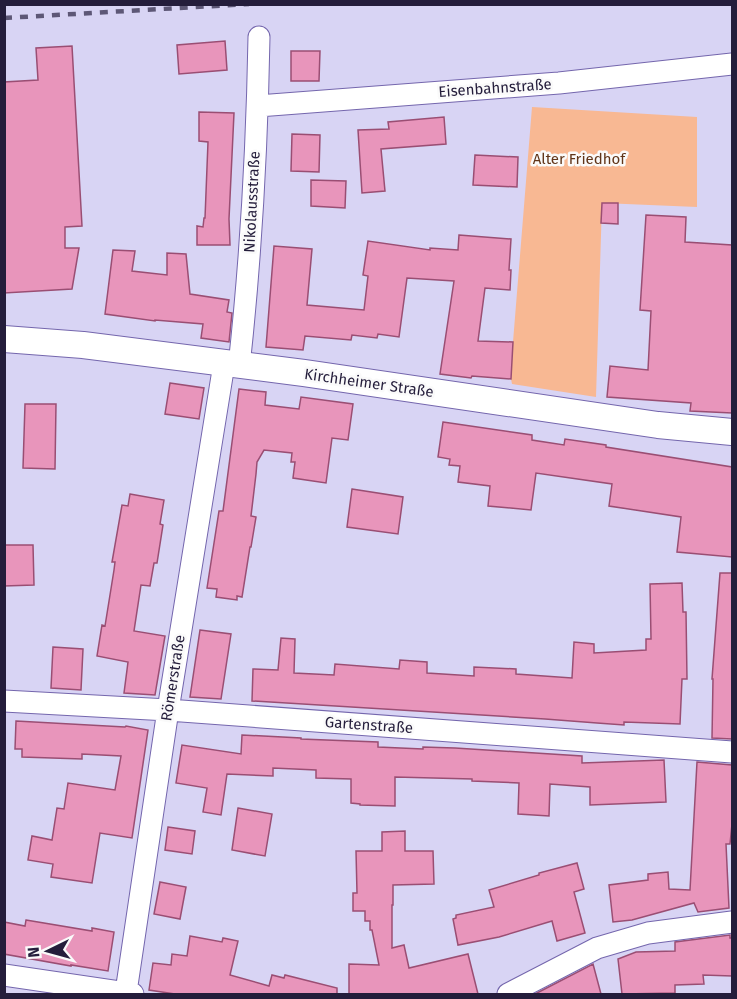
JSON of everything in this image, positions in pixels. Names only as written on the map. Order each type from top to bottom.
[{"type":"street","name":"Nikolausstraße","points":[[232,365],[245,310],[258,106],[259,37]]},
{"type":"street","name":"Eisenbahnstraße","points":[[258,106],[560,83],[732,64]]},
{"type":"street","name":"Kirchheimer Straße","points":[[4,339],[83,345],[316,375],[658,425],[732,432]]},
{"type":"street","name":"Römerstraße","points":[[129,994],[168,710],[232,365]]},
{"type":"street","name":"Gartenstraße","points":[[4,701],[168,710],[732,752]]},
{"type":"street","points":[[508,994],[597,948],[648,933],[732,922]]},
{"type":"street","points":[[4,975],[129,994]]},
{"type":"green space","name":"Alter Friedhof","points":[[532,107],[697,117],[697,207],[602,203],[596,397],[512,384],[513,342]]},
{"type":"building","points":[[225,41],[227,70],[179,74],[177,45]]},
{"type":"building","points":[[72,46],[82,226],[65,227],[65,248],[79,248],[72,289],[4,293],[4,82],[38,80],[36,48]]},
{"type":"building","points":[[291,51],[320,51],[319,81],[291,81]]},
{"type":"building","points":[[199,112],[234,113],[230,245],[197,245],[197,226],[203,227],[205,218],[208,142],[199,141]]},
{"type":"building","points":[[444,117],[446,144],[381,149],[385,191],[362,193],[358,130],[389,129],[388,122]]},
{"type":"building","points":[[292,134],[320,135],[319,172],[291,171]]},
{"type":"building","points":[[475,155],[518,157],[517,187],[473,185]]},
{"type":"building","points":[[311,180],[346,181],[345,208],[311,206]]},
{"type":"building","points":[[602,203],[618,203],[618,224],[601,223]]},
{"type":"building","points":[[646,215],[686,217],[685,242],[732,245],[732,413],[690,411],[691,403],[607,397],[610,366],[648,370],[651,311],[640,310]]},
{"type":"building","points":[[459,235],[511,239],[510,290],[485,288],[478,341],[513,342],[511,379],[472,376],[471,378],[440,374],[454,281],[407,278],[399,337],[378,334],[377,338],[352,335],[351,340],[305,336],[303,350],[266,347],[274,246],[312,249],[307,305],[364,310],[368,276],[363,275],[368,241],[430,250],[430,248],[458,250]]},
{"type":"building","points":[[113,250],[135,251],[132,271],[167,275],[167,253],[186,254],[190,294],[229,300],[227,312],[232,313],[229,342],[201,338],[203,324],[155,321],[105,314]]},
{"type":"building","points":[[170,383],[204,388],[199,419],[165,414]]},
{"type":"building","points":[[239,389],[266,392],[265,405],[299,409],[301,397],[353,404],[348,440],[332,438],[326,483],[293,478],[295,462],[291,462],[292,453],[264,450],[257,462],[251,516],[256,517],[242,597],[237,596],[237,600],[216,597],[217,589],[207,588],[219,511],[223,511]]},
{"type":"building","points":[[25,404],[56,404],[55,469],[23,468]]},
{"type":"building","points":[[443,422],[532,435],[532,440],[564,445],[565,439],[732,467],[732,557],[677,552],[681,517],[609,506],[612,484],[536,473],[531,510],[488,506],[490,486],[458,482],[460,466],[449,465],[450,459],[438,457]]},
{"type":"building","points":[[352,489],[403,497],[398,534],[347,527]]},
{"type":"building","points":[[130,494],[164,500],[157,563],[154,563],[150,586],[141,585],[134,631],[165,636],[155,695],[124,693],[128,662],[97,656],[102,625],[105,626],[115,562],[112,562],[122,505],[128,506]]},
{"type":"building","points":[[4,545],[33,545],[34,585],[4,586]]},
{"type":"building","points":[[720,573],[732,573],[732,739],[712,738],[712,679]]},
{"type":"building","points":[[682,583],[683,612],[686,612],[687,679],[682,679],[680,724],[624,722],[624,725],[252,701],[253,669],[278,670],[281,638],[295,639],[294,673],[334,675],[335,664],[399,669],[400,660],[427,662],[427,673],[474,676],[474,667],[516,669],[516,674],[572,678],[574,642],[594,644],[594,653],[646,650],[646,639],[651,639],[650,584]]},
{"type":"building","points":[[200,630],[231,634],[221,699],[190,697]]},
{"type":"building","points":[[53,647],[83,649],[81,690],[51,688]]},
{"type":"building","points":[[16,721],[126,726],[148,730],[132,838],[100,833],[92,883],[51,877],[53,864],[28,860],[32,836],[52,840],[57,808],[64,809],[68,783],[115,790],[121,756],[82,754],[82,759],[22,757],[22,749],[15,749]]},
{"type":"building","points":[[242,735],[378,742],[378,747],[455,748],[582,756],[582,763],[664,760],[666,802],[590,805],[590,787],[550,784],[549,816],[518,814],[519,783],[395,777],[395,806],[360,805],[351,803],[351,779],[316,778],[316,770],[273,768],[273,776],[227,774],[221,815],[203,812],[207,788],[176,783],[182,745],[241,754]]},
{"type":"building","points":[[697,762],[732,765],[732,824],[730,844],[726,844],[729,908],[698,912],[694,903],[632,920],[613,922],[609,885],[648,880],[648,874],[668,872],[669,889],[690,890]]},
{"type":"building","points":[[238,808],[272,814],[265,856],[232,850]]},
{"type":"building","points":[[168,827],[195,831],[192,854],[165,850]]},
{"type":"building","points":[[405,831],[405,851],[433,851],[434,884],[393,885],[392,948],[404,945],[409,968],[468,954],[478,994],[349,994],[349,964],[379,965],[372,930],[370,930],[370,921],[365,921],[365,911],[353,911],[353,893],[357,893],[356,851],[382,851],[382,832]]},
{"type":"building","points":[[577,863],[584,889],[574,892],[585,933],[557,941],[552,921],[499,937],[458,945],[453,919],[456,915],[494,907],[489,890]]},
{"type":"building","points":[[160,882],[186,887],[180,919],[154,914]]},
{"type":"building","points":[[26,920],[92,931],[92,928],[114,932],[108,971],[4,954],[4,922],[25,926]]},
{"type":"building","points":[[730,935],[732,938],[732,976],[703,975],[704,984],[675,985],[675,993],[622,994],[618,959],[636,952],[675,951],[675,942]]},
{"type":"building","points":[[190,936],[222,942],[223,938],[238,941],[230,975],[269,986],[272,975],[284,978],[285,975],[337,988],[337,994],[175,994],[149,990],[153,963],[171,965],[172,954],[187,956]]},
{"type":"building","points":[[593,964],[601,994],[535,994]]},
{"type":"railway","points":[[4,18],[249,4]]}]
